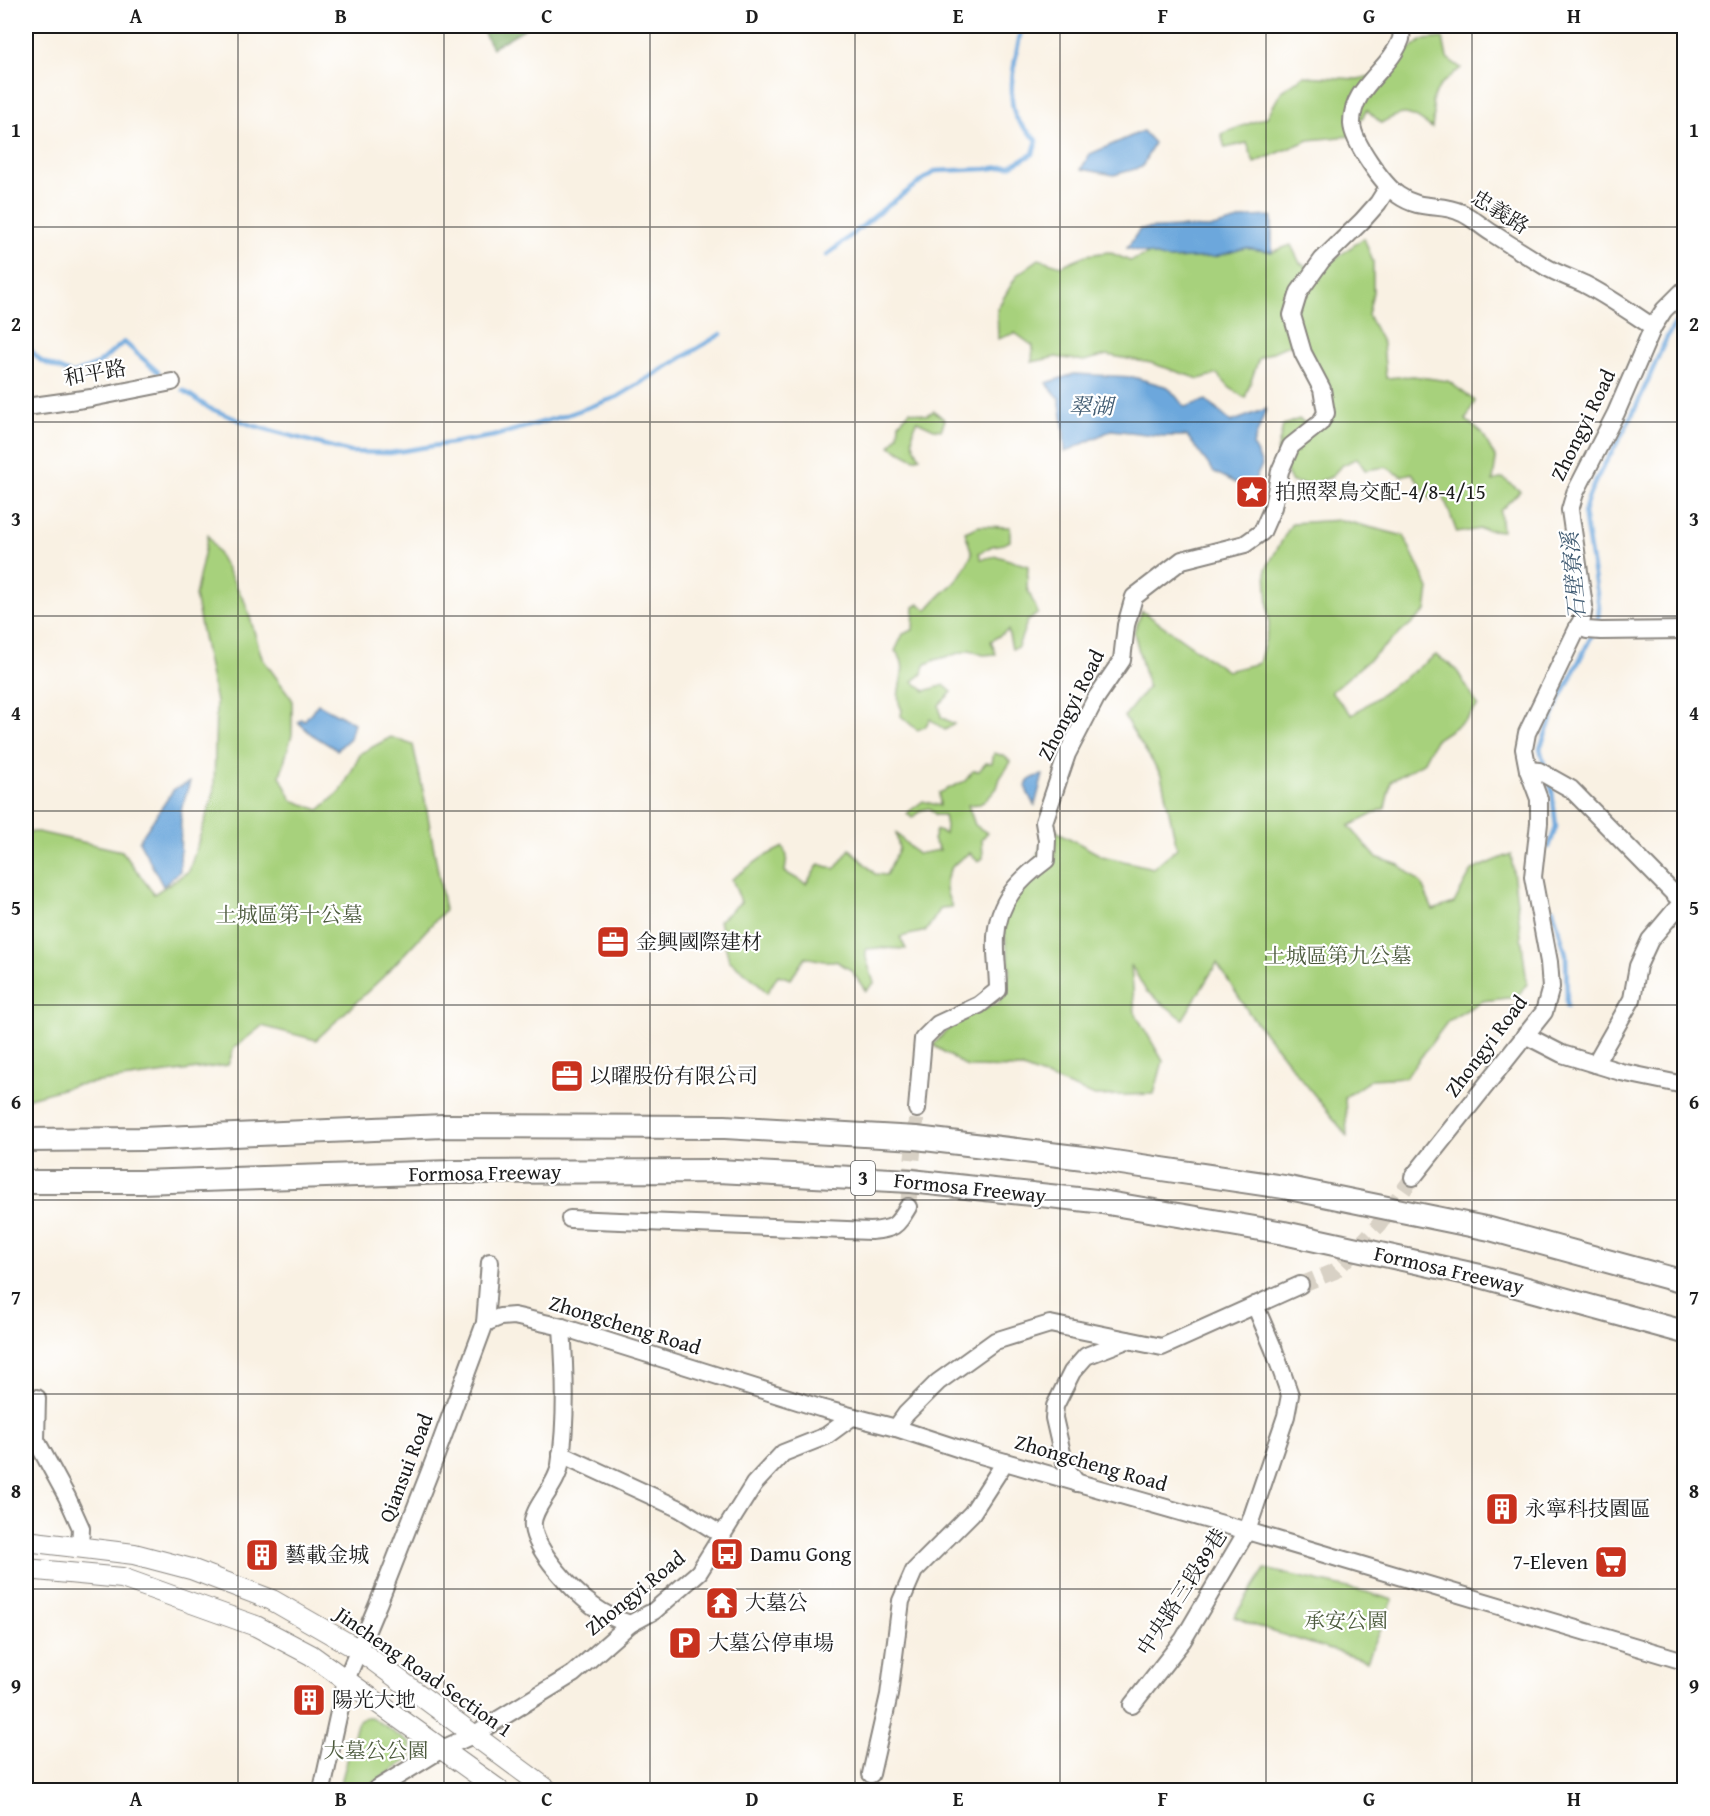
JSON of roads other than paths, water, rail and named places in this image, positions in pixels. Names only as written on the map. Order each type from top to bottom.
[{"type":"highway","name":"Formosa Freeway","points":[[26,1140],[142,1139],[444,1126],[725,1127],[916,1138],[1101,1160],[1284,1187],[1490,1229],[1684,1282]]},
{"type":"highway","name":"Formosa Freeway","points":[[26,1182],[140,1182],[452,1172],[718,1171],[910,1181],[1096,1201],[1284,1233],[1480,1276],[1684,1332]]},
{"type":"main road","name":"Jincheng Road Section 1","points":[[26,1541],[134,1554],[191,1569],[272,1600],[359,1650],[548,1791]]},
{"type":"main road","points":[[26,1569],[122,1578],[256,1626],[312,1655],[499,1791]]},
{"type":"street","name":"忠義路","points":[[1400,26],[1402,37],[1384,66],[1361,93],[1354,109],[1352,125],[1368,158],[1388,187],[1412,204],[1430,208],[1446,207],[1465,214],[1553,271],[1584,284],[1653,327]]},
{"type":"street","name":"Zhongyi Road","points":[[917,1109],[923,1039],[938,1024],[979,1005],[998,990],[996,937],[1002,906],[1024,876],[1046,860],[1047,840],[1044,822],[1067,754],[1096,698],[1122,660],[1126,625],[1134,597],[1182,560],[1245,544],[1262,532],[1273,507],[1280,471],[1291,446],[1320,423],[1326,413],[1322,389],[1304,353],[1292,315],[1299,292],[1322,260],[1370,212],[1388,187]]},
{"type":"street","name":"Zhongyi Road","points":[[1413,1177],[1544,1012],[1551,987],[1549,962],[1533,877],[1539,823],[1539,799],[1533,770],[1524,750],[1527,733],[1589,629],[1582,619],[1584,606],[1570,510],[1575,493],[1616,413],[1653,327],[1664,310],[1684,290]]},
{"type":"street","name":"和平路","points":[[26,407],[91,398],[172,382]]},
{"type":"street","points":[[1589,629],[1684,630]]},
{"type":"street","points":[[1533,770],[1570,789],[1682,902],[1650,940],[1638,966],[1632,999],[1595,1064]]},
{"type":"street","points":[[1525,1035],[1562,1054],[1684,1085]]},
{"type":"street","points":[[570,1219],[871,1231],[888,1230],[898,1224],[908,1208]]},
{"type":"street","name":"Qiansui Road","points":[[323,1789],[346,1680],[432,1466],[485,1323],[490,1262]]},
{"type":"street","points":[[896,1428],[906,1414],[938,1382],[995,1341],[1050,1324],[1162,1347],[1300,1285]]},
{"type":"street","name":"中央路三段89巷","points":[[1132,1705],[1183,1640],[1247,1531],[1286,1416],[1290,1395],[1274,1350],[1254,1305]]},
{"type":"street","name":"Zhongcheng Road","points":[[485,1323],[500,1317],[514,1316],[562,1327],[852,1417],[896,1428],[1684,1661]]},
{"type":"street","points":[[562,1327],[564,1400],[560,1467],[553,1485],[534,1512],[532,1526],[539,1546],[558,1571],[593,1606],[630,1624]]},
{"type":"street","points":[[1077,1483],[1068,1471],[1062,1453],[1054,1418],[1055,1406],[1072,1372],[1086,1356],[1127,1340]]},
{"type":"street","points":[[37,1398],[36,1440],[81,1528],[80,1547]]},
{"type":"street","name":"Zhongyi Road","points":[[442,1749],[473,1735],[573,1674],[630,1624],[654,1611],[699,1572],[754,1484],[783,1453],[826,1436],[852,1417]]},
{"type":"street","points":[[561,1454],[680,1509],[722,1535]]},
{"type":"street","points":[[871,1774],[889,1695],[901,1601],[914,1571],[972,1513],[1005,1462]]},
{"type":"street","points":[[375,1791],[442,1749]]},
{"type":"water","points":[[1143,131],[1154,143],[1142,167],[1114,175],[1081,169],[1090,154]]},
{"type":"water","points":[[1272,216],[1272,252],[1245,248],[1215,257],[1168,259],[1127,248],[1140,229],[1209,228],[1250,217]]},
{"type":"water","name":"翠湖","points":[[1074,374],[1133,377],[1168,387],[1185,407],[1206,400],[1231,422],[1266,409],[1253,445],[1262,465],[1250,490],[1214,472],[1187,436],[1162,436],[1112,430],[1065,452],[1059,398],[1046,383]]},
{"type":"water","points":[[318,704],[354,723],[350,738],[337,750],[311,734],[298,722],[301,719],[304,721]]},
{"type":"water","points":[[1043,775],[1035,805],[1026,786],[1031,779]]},
{"type":"water","points":[[190,782],[181,810],[180,871],[163,886],[139,841],[174,789]]},
{"type":"waterway","points":[[827,255],[887,206],[935,171],[1010,166],[1033,154],[1037,140],[1015,115],[1012,94],[1013,70],[1022,26]]},
{"type":"waterway","name":"石壁寮溪","points":[[1595,628],[1598,622],[1599,607],[1584,513],[1587,501],[1596,479],[1634,411],[1667,337],[1684,312]]},
{"type":"waterway","points":[[183,390],[209,408],[251,425],[350,452],[390,453],[494,436],[567,415],[617,397],[721,334]]},
{"type":"waterway","points":[[26,345],[41,361],[72,374],[98,364],[124,342],[158,372]]},
{"type":"waterway","name":"石壁寮溪","points":[[1545,768],[1540,748],[1559,701],[1592,635]]},
{"type":"waterway","name":"石壁寮溪","points":[[1549,782],[1556,827],[1549,847]]},
{"type":"waterway","name":"石壁寮溪","points":[[1553,909],[1566,954],[1567,1006]]},
{"type":"tunnel","points":[[908,1207],[917,1109]]},
{"type":"tunnel","points":[[1300,1285],[1335,1271],[1378,1226],[1413,1177]]},
{"type":"place","name":"拍照翠鳥交配-4/8-4/15","points":[[1252,492]]},
{"type":"place","name":"金興國際建材","points":[[613,942]]},
{"type":"place","name":"以曜股份有限公司","points":[[567,1076]]},
{"type":"place","name":"永寧科技園區","points":[[1502,1509]]},
{"type":"place","name":"Damu Gong","points":[[727,1554]]},
{"type":"place","name":"藝載金城","points":[[262,1555]]},
{"type":"place","name":"7-Eleven","points":[[1611,1562]]},
{"type":"place","name":"大墓公","points":[[722,1603]]},
{"type":"place","name":"大墓公停車場","points":[[685,1643]]},
{"type":"place","name":"陽光大地","points":[[309,1700]]},
{"type":"park label","name":"土城區第十公墓","points":[[289,915]]},
{"type":"park label","name":"土城區第九公墓","points":[[1338,956]]},
{"type":"park label","name":"承安公園","points":[[1346,1621]]},
{"type":"park label","name":"大墓公公園","points":[[376,1751]]}]
